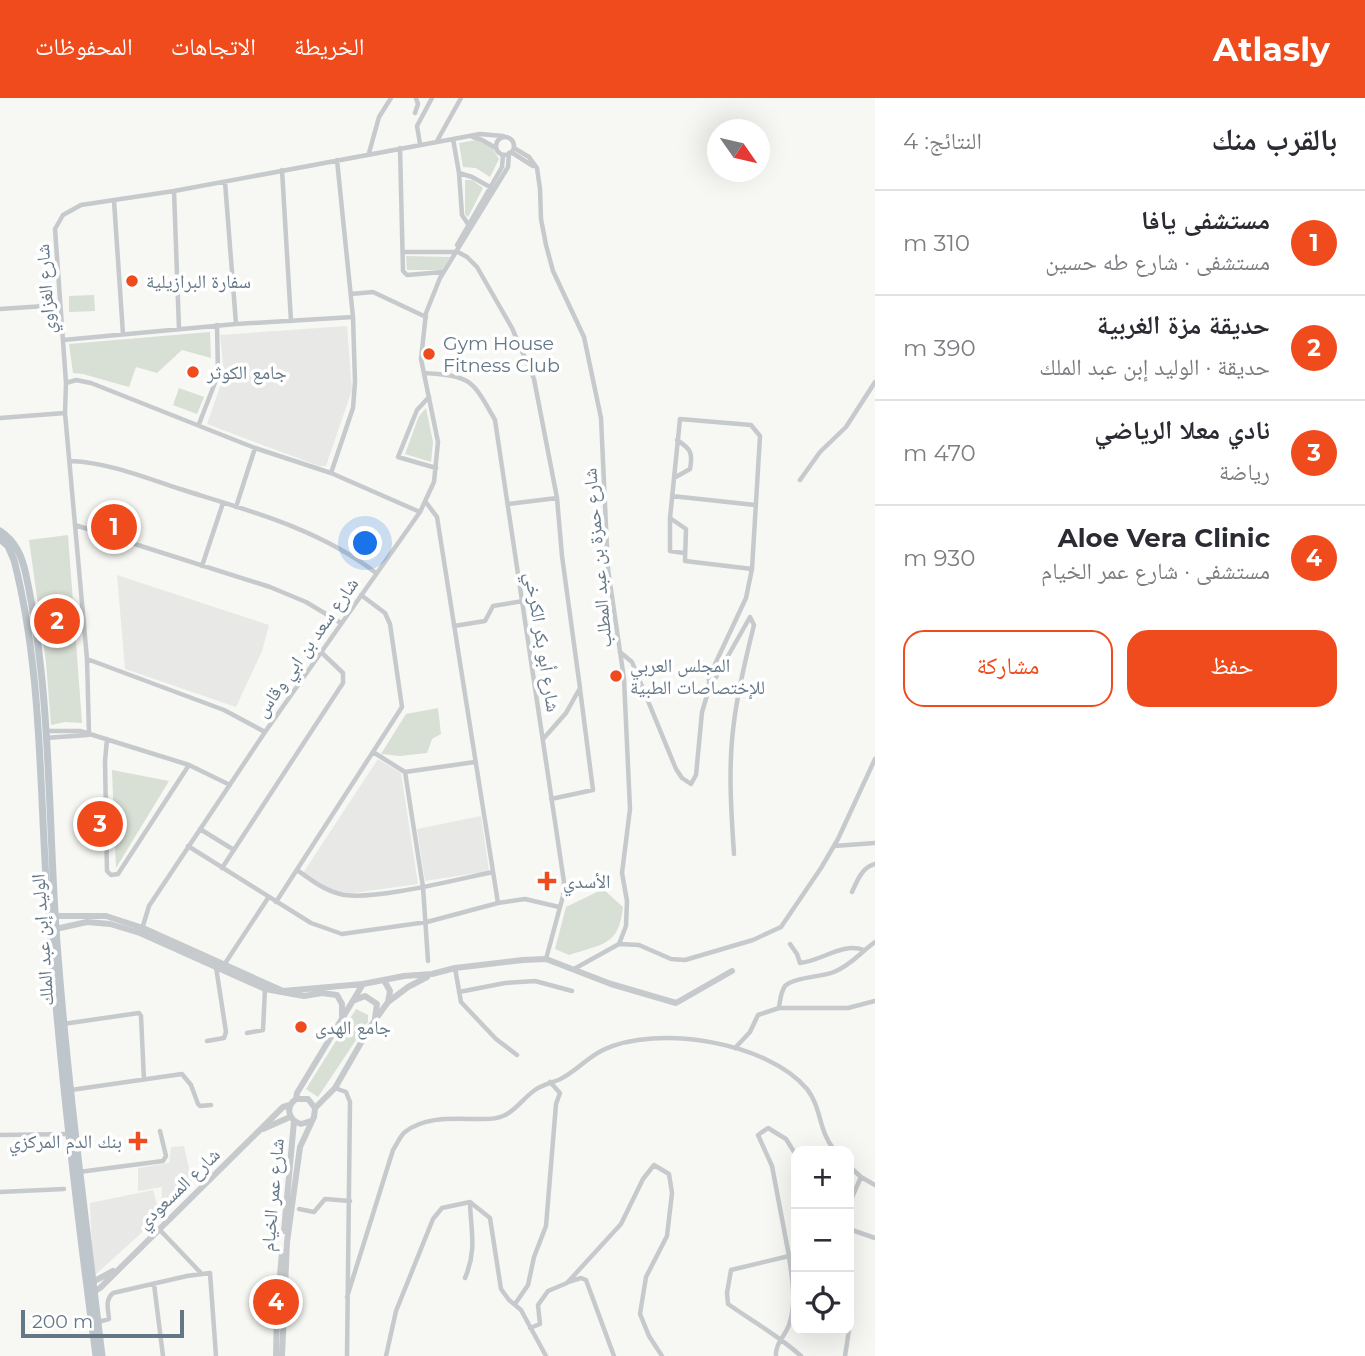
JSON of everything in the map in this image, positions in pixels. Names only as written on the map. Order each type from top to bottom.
[{"type":"main road","name":"الوليد إبن عبد الملك","points":[[0,531],[10,538],[18,550],[26,574],[39,660],[52,916],[66,1091],[79,1172],[96,1356]]},
{"type":"main road","name":"الوليد إبن عبد الملك","points":[[0,539],[11,551],[20,581],[42,735]]},
{"type":"main road","name":"الوليد إبن عبد الملك","points":[[53,930],[63,1024],[68,1134],[90,1284]]},
{"type":"main road","name":"الوليد إبن عبد الملك","points":[[91,1293],[103,1356]]},
{"type":"street","points":[[369,153],[379,117],[391,98]]},
{"type":"street","points":[[415,113],[418,104],[416,98]]},
{"type":"street","points":[[420,145],[416,125],[432,98]]},
{"type":"street","points":[[437,141],[461,98]]},
{"type":"street","name":"شارع الغزاوي","points":[[89,734],[87,659],[65,413],[66,383],[55,229],[62,215],[81,205],[225,182],[369,153],[480,134],[503,136]]},
{"type":"street","points":[[469,136],[482,139],[502,155],[511,151],[512,140],[503,136],[497,141],[496,148]]},
{"type":"street","points":[[453,139],[462,215],[468,223]]},
{"type":"street","points":[[400,148],[404,274],[443,272]]},
{"type":"street","name":"شارع حمزة بن عبد المطلب","points":[[511,151],[529,157],[537,168],[546,245],[553,271],[584,337],[601,418],[608,569],[624,679],[630,809],[622,873],[627,901],[626,926],[619,944]]},
{"type":"street","name":"شارع سعد بن ابي وقاس","points":[[141,930],[149,906],[188,846],[420,512],[434,482],[438,442],[421,359],[426,317],[443,272],[508,167],[511,151]]},
{"type":"street","name":"شارع سعد بن ابي وقاس","points":[[456,251],[468,223],[502,167],[502,155]]},
{"type":"street","points":[[331,472],[353,408],[354,317],[337,159]]},
{"type":"street","points":[[282,170],[291,320]]},
{"type":"street","points":[[459,173],[479,179],[490,187]]},
{"type":"street","points":[[225,182],[236,324]]},
{"type":"street","points":[[174,191],[178,329]]},
{"type":"street","points":[[114,201],[123,334]]},
{"type":"street","points":[[403,252],[456,251],[467,257],[477,267],[512,328],[534,379],[557,498],[562,556],[593,790],[551,799]]},
{"type":"street","points":[[351,294],[373,292],[426,317]]},
{"type":"street","points":[[0,309],[60,305]]},
{"type":"street","points":[[63,340],[236,324],[354,317]]},
{"type":"street","points":[[199,424],[219,375],[217,326]]},
{"type":"street","name":"شارع أبو بكر الكرخي","points":[[424,373],[453,375],[465,379],[478,390],[495,420],[564,882],[546,959]]},
{"type":"street","points":[[66,383],[76,380],[91,383],[255,448],[331,472],[420,512]]},
{"type":"street","points":[[800,480],[820,452],[846,427],[875,382]]},
{"type":"street","points":[[429,397],[417,410],[398,457],[436,468]]},
{"type":"street","points":[[0,418],[65,413]]},
{"type":"street","points":[[684,553],[670,551],[670,518],[680,419],[751,425],[760,436],[752,569],[746,598],[709,677],[709,689]]},
{"type":"street","points":[[674,478],[690,469],[693,454],[677,440]]},
{"type":"street","points":[[236,507],[255,448]]},
{"type":"street","points":[[71,461],[97,463],[236,507],[321,538],[353,555],[376,574]]},
{"type":"street","points":[[672,496],[755,505]]},
{"type":"street","points":[[508,504],[557,498]]},
{"type":"street","points":[[425,501],[437,517],[498,903]]},
{"type":"street","points":[[202,566],[223,503]]},
{"type":"street","points":[[670,518],[686,529],[685,561],[752,569]]},
{"type":"street","points":[[75,525],[294,597],[341,623]]},
{"type":"street","points":[[275,902],[402,708],[390,624],[385,613],[361,595]]},
{"type":"street","points":[[454,626],[487,620],[489,610],[493,606],[523,601]]},
{"type":"street","points":[[620,651],[632,662],[676,769],[682,778],[691,783],[696,775],[702,712],[709,689],[750,617],[754,625],[733,725],[730,796],[734,854]]},
{"type":"street","points":[[222,868],[343,683],[343,673],[321,652]]},
{"type":"street","points":[[87,659],[224,710],[265,732]]},
{"type":"street","points":[[543,739],[566,713],[580,688]]},
{"type":"street","points":[[42,735],[89,734],[189,765],[230,785]]},
{"type":"street","points":[[107,739],[107,871],[111,876],[118,874],[189,765]]},
{"type":"street","points":[[373,752],[405,772],[475,762]]},
{"type":"street","points":[[574,969],[619,944],[639,945],[671,959],[685,960],[768,934],[781,927],[834,846],[875,759]]},
{"type":"street","points":[[405,772],[427,922],[428,961]]},
{"type":"street","points":[[200,829],[234,850]]},
{"type":"street","points":[[834,846],[875,844]]},
{"type":"street","points":[[188,846],[311,923],[342,934],[427,922],[498,903],[525,899],[559,907]]},
{"type":"street","points":[[852,892],[859,877],[869,865],[875,864]]},
{"type":"street","points":[[297,870],[316,884],[343,895],[365,896],[493,872]]},
{"type":"street","points":[[207,1041],[223,1038],[226,1032],[220,966],[268,898]]},
{"type":"street","points":[[52,916],[106,916],[220,966],[265,989],[304,996],[322,993],[337,995],[342,1004],[342,1017]]},
{"type":"street","points":[[53,930],[88,922],[141,930]]},
{"type":"street","points":[[779,1008],[782,993],[790,983],[835,972],[857,959],[875,942]]},
{"type":"street","points":[[790,944],[800,963],[819,959],[848,947],[864,950]]},
{"type":"street","points":[[220,966],[283,991],[384,982],[455,968],[546,959],[611,984],[676,1003],[732,971]]},
{"type":"street","points":[[455,968],[461,1002],[496,1039],[517,1055]]},
{"type":"street","points":[[363,984],[290,1105],[292,1119],[301,1125],[311,1121],[315,1108],[335,1087],[388,1002],[432,974]]},
{"type":"street","points":[[459,992],[535,981],[572,991]]},
{"type":"street","points":[[384,982],[390,991],[388,1002]]},
{"type":"street","points":[[247,1033],[263,1030],[265,989]]},
{"type":"street","points":[[355,1000],[365,996],[377,1004],[375,1020]]},
{"type":"street","points":[[735,1048],[750,1032],[758,1015],[779,1008],[848,1008],[875,1001]]},
{"type":"street","points":[[63,1024],[139,1013],[145,1080]]},
{"type":"street","points":[[347,1297],[393,1150],[404,1133],[434,1119],[496,1119],[511,1113],[536,1088],[564,1077],[581,1062],[605,1049],[638,1039],[666,1036],[735,1048],[788,1071],[807,1089],[816,1104],[822,1130],[832,1146]]},
{"type":"street","points":[[66,1091],[182,1074],[191,1085],[198,1104],[211,1105]]},
{"type":"street","points":[[515,1304],[528,1285],[534,1256],[546,1226],[556,1104],[560,1093],[551,1082]]},
{"type":"street","points":[[335,1087],[346,1092],[350,1102],[347,1356]]},
{"type":"street","points":[[296,1099],[308,1099],[315,1108]]},
{"type":"street","name":"شارع المسعودي","points":[[91,1293],[283,1107],[290,1105]]},
{"type":"street","points":[[261,1129],[292,1119]]},
{"type":"street","name":"شارع عمر الخيام","points":[[276,1356],[292,1119]]},
{"type":"street","name":"شارع عمر الخيام","points":[[282,1356],[287,1242],[300,1147],[311,1121]]},
{"type":"street","points":[[776,1356],[776,1347],[789,1328],[795,1301],[772,1166],[758,1135],[768,1128],[786,1139],[791,1147]]},
{"type":"street","points":[[79,1172],[163,1161],[166,1156],[160,1131]]},
{"type":"street","points":[[0,1135],[68,1134]]},
{"type":"street","points":[[567,1283],[621,1224],[650,1168],[654,1165],[668,1174],[672,1193],[667,1236],[646,1277],[640,1314],[649,1336],[662,1356]]},
{"type":"street","points":[[854,1171],[875,1185]]},
{"type":"street","points":[[854,1193],[861,1177]]},
{"type":"street","points":[[0,1192],[65,1189]]},
{"type":"street","points":[[299,1209],[314,1212],[325,1199],[350,1201]]},
{"type":"street","points":[[470,1202],[490,1218],[501,1289],[521,1310],[545,1356]]},
{"type":"street","points":[[466,1278],[474,1250],[470,1202]]},
{"type":"street","points":[[386,1356],[396,1311],[433,1219],[442,1208],[470,1202]]},
{"type":"street","points":[[159,1229],[201,1273]]},
{"type":"street","points":[[854,1231],[875,1238]]},
{"type":"street","points":[[789,1256],[731,1270],[728,1304],[801,1356]]},
{"type":"street","points":[[90,1284],[120,1266]]},
{"type":"street","points":[[98,1322],[109,1319],[108,1297],[113,1293],[209,1273],[212,1277],[216,1356]]},
{"type":"street","points":[[530,1328],[540,1324],[538,1305],[548,1291],[581,1278],[586,1280],[614,1356]]},
{"type":"street","points":[[154,1284],[163,1356]]},
{"type":"street","points":[[845,1356],[848,1335]]},
{"type":"street","points":[[537,1343],[540,1356]]},
{"type":"shaded area","points":[[476,140],[492,147],[499,159],[490,177],[476,168],[463,167],[459,143]]},
{"type":"shaded area","points":[[465,180],[472,180],[483,188],[468,217],[465,214]]},
{"type":"shaded area","points":[[406,256],[450,257],[442,270],[407,270]]},
{"type":"shaded area","points":[[94,295],[95,311],[69,312],[69,296]]},
{"type":"shaded area","points":[[347,326],[352,390],[326,466],[319,466],[207,424],[224,375],[220,335]]},
{"type":"shaded area","points":[[210,332],[211,358],[182,350],[157,373],[136,367],[129,387],[73,373],[69,344]]},
{"type":"shaded area","points":[[179,388],[204,397],[197,414],[173,405]]},
{"type":"shaded area","points":[[426,408],[433,442],[431,462],[405,454],[419,416]]},
{"type":"shaded area","points":[[68,535],[82,723],[51,725],[46,662],[29,540]]},
{"type":"shaded area","points":[[117,575],[269,625],[262,651],[236,707],[125,669]]},
{"type":"shaded area","points":[[438,708],[441,734],[432,739],[427,753],[400,756],[381,754],[406,714]]},
{"type":"shaded area","points":[[378,759],[401,773],[418,884],[353,893],[335,892],[303,873]]},
{"type":"shaded area","points":[[112,770],[169,781],[116,868]]},
{"type":"shaded area","points":[[481,816],[489,871],[425,881],[417,829]]},
{"type":"shaded area","points":[[603,889],[623,907],[618,929],[613,936],[607,942],[569,955],[555,949],[566,907]]},
{"type":"shaded area","points":[[356,1009],[368,1015],[368,1022],[318,1097],[306,1089]]},
{"type":"shaded area","points":[[184,1146],[192,1182],[161,1207],[162,1187],[138,1191],[138,1168],[169,1163],[171,1147]]},
{"type":"shaded area","points":[[153,1190],[160,1216],[93,1277],[90,1203]]},
{"type":"place","name":"سفارة البرازيلية","points":[[132,281]]},
{"type":"place","name":"Gym House Fitness Club","points":[[429,354]]},
{"type":"place","name":"جامع الكوثر","points":[[193,372]]},
{"type":"place","name":"مستشفى يافا","points":[[114,527]]},
{"type":"place","name":"حديقة مزة الغربية","points":[[57,621]]},
{"type":"place","name":"المجلس العربي للإختصاصات الطبية","points":[[616,676]]},
{"type":"place","name":"نادي معلا الرياضي","points":[[100,824]]},
{"type":"place","name":"الأسدي","points":[[547,881]]},
{"type":"place","name":"جامع الهدى","points":[[301,1027]]},
{"type":"place","name":"بنك الدم المركزي","points":[[138,1141]]},
{"type":"place","name":"Aloe Vera Clinic","points":[[276,1302]]}]
